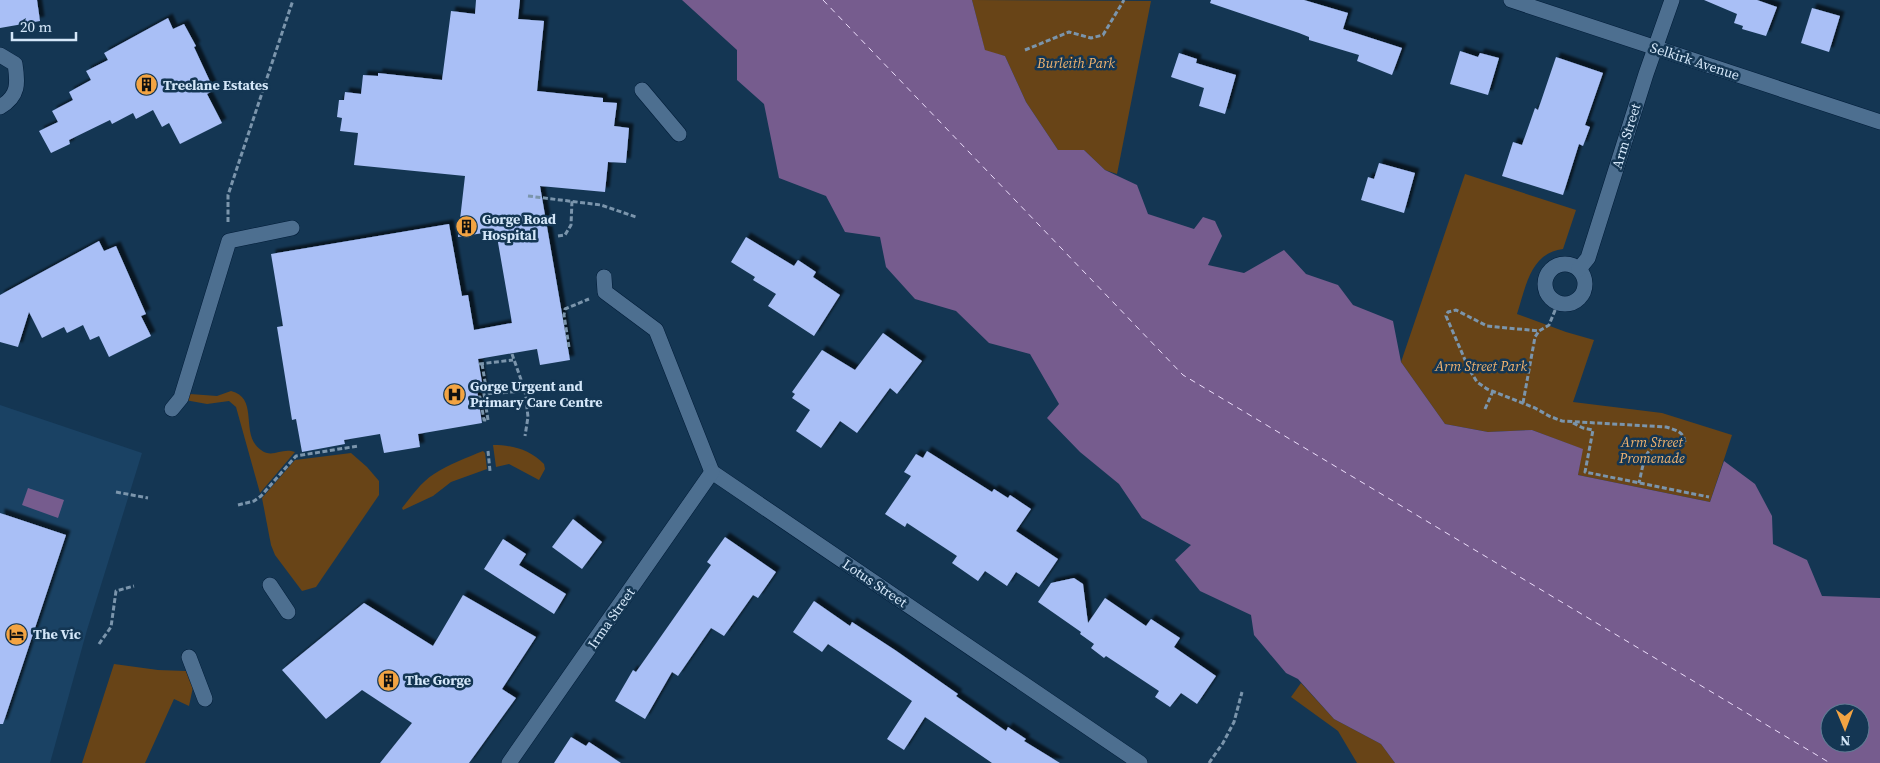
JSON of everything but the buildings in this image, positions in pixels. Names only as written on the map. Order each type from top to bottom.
[{"type":"street","name":"Selkirk Avenue","points":[[1511,0],[1880,122]]},
{"type":"street","name":"Arm Street","points":[[1579,269],[1588,258],[1672,0]]},
{"type":"street","points":[[0,55],[15,64],[18,84],[10,101],[0,107]]},
{"type":"street","points":[[642,90],[679,134]]},
{"type":"street","points":[[172,410],[181,398],[229,241],[292,228]]},
{"type":"street","points":[[1562,264],[1571,265],[1579,269],[1584,277],[1585,286],[1582,295],[1576,301],[1567,304],[1558,303],[1550,298],[1546,291],[1544,282],[1547,273],[1554,267],[1562,264]]},
{"type":"street","points":[[604,285],[635,314],[656,330],[668,356],[712,472]]},
{"type":"street","name":"Irma Street","points":[[509,763],[712,472]]},
{"type":"street","name":"Lotus Street","points":[[712,472],[1140,763]]},
{"type":"street","points":[[270,585],[288,612]]},
{"type":"street","points":[[189,657],[205,699]]},
{"type":"path","points":[[229,241],[228,195],[293,0]]},
{"type":"path","points":[[1024,50],[1069,32],[1091,38],[1103,35],[1124,0]]},
{"type":"path","points":[[528,196],[601,205],[636,217]]},
{"type":"path","points":[[558,236],[565,235],[571,225],[572,201]]},
{"type":"path","points":[[569,347],[564,315],[565,309],[604,285]]},
{"type":"path","points":[[1558,303],[1549,326],[1539,331],[1487,326],[1456,310],[1448,312],[1446,316],[1469,369],[1477,382],[1493,391],[1549,416],[1573,422],[1666,427],[1682,434],[1685,444],[1662,444],[1655,445],[1650,449],[1644,459],[1639,483]]},
{"type":"path","points":[[1523,403],[1536,337],[1539,331]]},
{"type":"path","points":[[512,354],[525,391],[528,417],[525,436]]},
{"type":"path","points":[[478,397],[480,397],[483,421],[488,420],[484,394],[487,393],[481,364],[513,360]]},
{"type":"path","points":[[487,393],[525,391]]},
{"type":"path","points":[[1485,409],[1493,391]]},
{"type":"path","points":[[1573,422],[1583,428],[1593,430],[1585,472],[1709,497]]},
{"type":"path","points":[[238,504],[254,501],[261,496],[296,456],[358,446]]},
{"type":"path","points":[[488,451],[490,471]]},
{"type":"path","points":[[116,492],[148,498]]},
{"type":"path","points":[[99,644],[111,627],[116,591],[134,586]]},
{"type":"path","points":[[1209,763],[1223,743],[1234,722],[1242,692]]},
{"type":"shaded area","points":[[682,0],[972,0],[985,50],[1005,56],[1026,102],[1058,150],[1084,150],[1105,170],[1137,185],[1148,214],[1194,229],[1203,217],[1215,221],[1222,236],[1208,265],[1244,273],[1284,250],[1306,274],[1338,285],[1353,305],[1393,321],[1401,362],[1445,424],[1488,432],[1532,430],[1583,449],[1578,475],[1710,502],[1724,461],[1755,484],[1772,516],[1773,544],[1807,560],[1822,596],[1880,598],[1880,763],[1395,763],[1381,744],[1334,719],[1298,679],[1286,673],[1254,635],[1251,615],[1200,591],[1175,560],[1191,545],[1142,518],[1119,484],[1080,452],[1047,418],[1059,404],[1030,354],[989,343],[956,311],[915,299],[886,267],[880,237],[845,232],[826,196],[779,178],[764,104],[737,80],[737,50]]},
{"type":"shaded area","points":[[0,405],[142,453],[87,630],[50,763],[0,763]]},
{"type":"shaded area","points":[[28,488],[64,500],[58,518],[22,505]]},
{"type":"green space","name":"Burleith Park","points":[[972,0],[1151,1],[1117,174],[1105,170],[1084,150],[1058,150],[1026,102],[1005,56],[985,51]]},
{"type":"green space","name":"Arm Street Park","points":[[1465,174],[1576,210],[1563,249],[1543,257],[1536,264],[1527,283],[1517,314],[1594,340],[1573,402],[1662,413],[1732,435],[1710,502],[1578,475],[1582,449],[1532,430],[1488,432],[1445,424],[1401,362]]},
{"type":"green space","points":[[231,391],[240,395],[245,401],[251,435],[261,450],[269,453],[295,452],[260,493],[236,407],[229,401],[207,404],[185,400],[190,394],[217,396]]},
{"type":"green space","points":[[493,445],[521,449],[539,459],[544,464],[545,469],[539,480],[509,464],[496,467]]},
{"type":"green space","points":[[483,451],[485,453],[487,469],[451,482],[433,496],[403,510],[402,508],[429,477],[452,464]]},
{"type":"green space","points":[[351,453],[379,481],[379,495],[316,587],[302,591],[275,555],[271,545],[262,498],[295,460]]},
{"type":"green space","points":[[114,664],[158,670],[186,671],[193,687],[189,706],[174,699],[145,763],[82,763]]},
{"type":"green space","points":[[1301,683],[1334,719],[1381,744],[1395,763],[1357,763],[1338,731],[1291,697]]},
{"type":"ferry route","points":[[823,0],[1183,375],[1830,763]]},
{"type":"place","name":"Treelane Estates","points":[[147,85]]},
{"type":"place","name":"Gorge Road Hospital","points":[[466,227]]},
{"type":"place","name":"Gorge Urgent and Primary Care Centre","points":[[454,394]]},
{"type":"place","name":"The Vic","points":[[17,634]]},
{"type":"place","name":"The Gorge","points":[[389,680]]},
{"type":"park label","name":"Arm Street Promenade","points":[[1652,450]]}]
